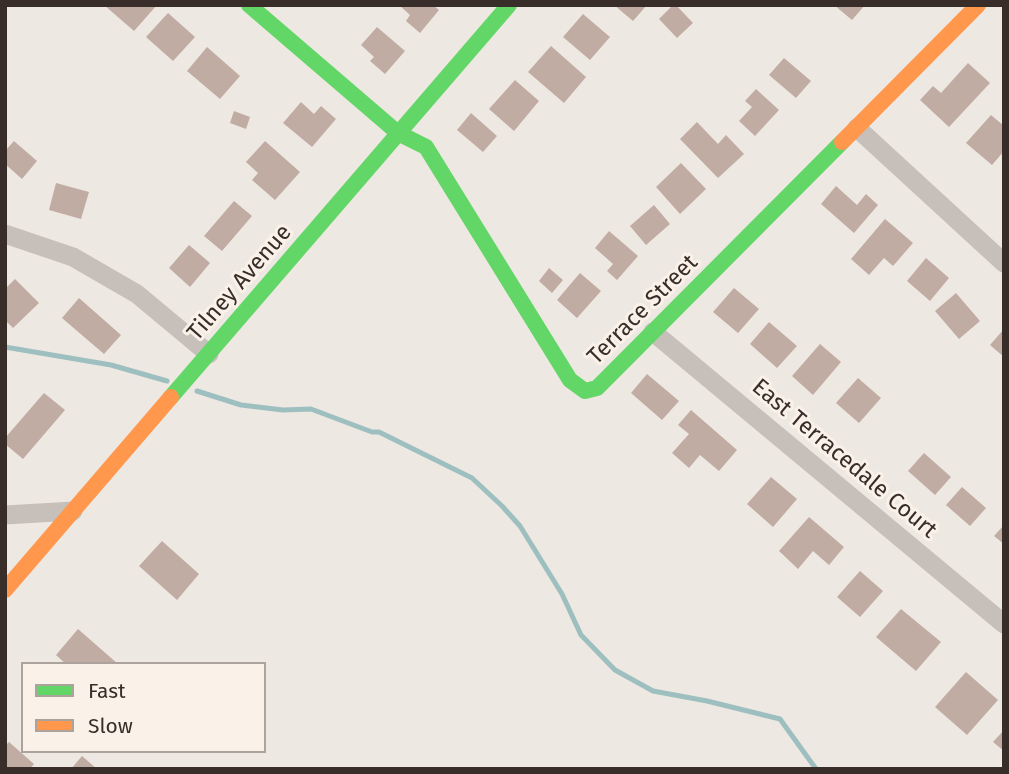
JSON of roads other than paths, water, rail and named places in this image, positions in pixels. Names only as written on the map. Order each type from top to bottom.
[{"type":"street","name":"Terrace Street","points":[[249,5],[398,133],[426,147],[570,380],[585,391],[597,388],[978,5]]},
{"type":"street","name":"Tilney Avenue","points":[[5,590],[509,5]]},
{"type":"street","points":[[857,128],[1004,263]]},
{"type":"street","points":[[5,234],[73,257],[137,294],[209,354]]},
{"type":"street","name":"East Terracedale Court","points":[[653,332],[1004,624]]},
{"type":"street","points":[[5,515],[73,511]]},
{"type":"waterway","points":[[5,347],[111,365],[167,381]]},
{"type":"waterway","points":[[197,391],[241,405],[283,410],[311,409],[372,432],[379,432],[472,478],[520,526],[562,594],[581,635],[615,670],[653,691],[780,719],[816,769]]}]
